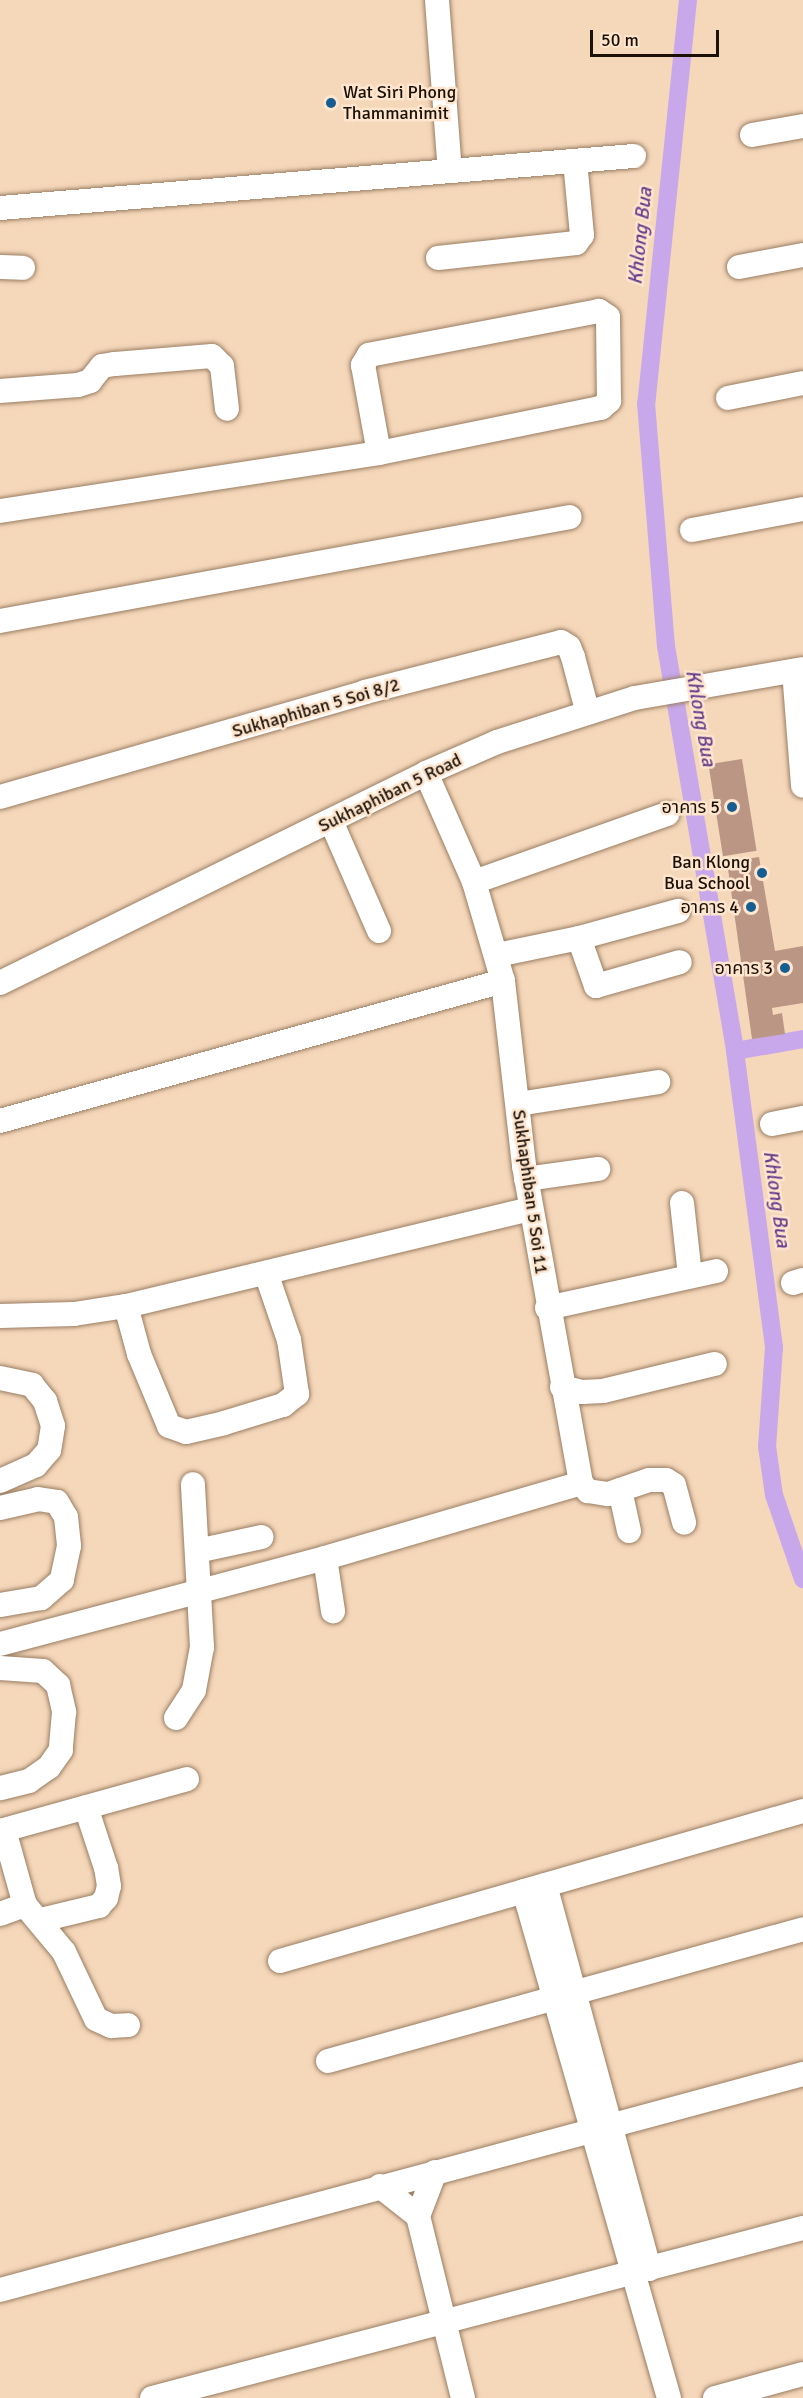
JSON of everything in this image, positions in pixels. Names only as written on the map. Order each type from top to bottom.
[{"type":"street","points":[[437,0],[450,171]]},
{"type":"street","points":[[752,135],[803,126]]},
{"type":"street","points":[[0,207],[634,156]]},
{"type":"street","points":[[438,258],[576,243],[582,235],[574,161]]},
{"type":"street","points":[[739,267],[803,255]]},
{"type":"street","points":[[0,512],[379,453],[606,407],[608,317],[599,311],[492,328],[369,354],[363,365],[379,453]]},
{"type":"street","points":[[0,391],[78,385],[90,381],[102,366],[212,356],[222,366],[227,409]]},
{"type":"street","points":[[728,398],[803,383]]},
{"type":"street","points":[[692,530],[803,509]]},
{"type":"street","points":[[0,621],[570,517]]},
{"type":"street","name":"Sukhaphiban 5 Soi 8/2","points":[[0,797],[365,692],[561,642],[569,647],[573,657],[587,710]]},
{"type":"street","points":[[798,670],[803,786]]},
{"type":"street","name":"Sukhaphiban 5 Road","points":[[0,983],[426,773],[587,710],[635,698],[798,670]]},
{"type":"street","name":"Sukhaphiban 5 Soi 11","points":[[426,773],[474,882],[503,981],[526,1179],[547,1308],[581,1483]]},
{"type":"street","points":[[474,882],[667,814]]},
{"type":"street","points":[[331,821],[379,931]]},
{"type":"street","points":[[497,955],[579,938],[678,911]]},
{"type":"street","points":[[579,938],[596,986],[680,962]]},
{"type":"street","points":[[0,1121],[503,981]]},
{"type":"street","points":[[518,1104],[658,1082]]},
{"type":"street","points":[[772,1124],[803,1118]]},
{"type":"street","points":[[526,1179],[598,1168]]},
{"type":"street","points":[[682,1203],[690,1276]]},
{"type":"street","points":[[0,1316],[74,1314],[126,1306],[531,1209]]},
{"type":"street","points":[[547,1308],[716,1271]]},
{"type":"street","points":[[126,1306],[139,1354],[170,1426],[186,1432],[224,1424],[283,1405],[297,1394],[289,1340],[266,1273]]},
{"type":"street","points":[[562,1387],[582,1392],[603,1391],[715,1364]]},
{"type":"street","points":[[0,1377],[32,1385],[45,1401],[52,1426],[49,1450],[36,1465],[0,1481]]},
{"type":"street","points":[[0,1644],[325,1558],[581,1483],[596,1494],[620,1490],[649,1480],[666,1480],[674,1485],[684,1523]]},
{"type":"street","points":[[176,1718],[194,1690],[200,1669],[199,1592],[193,1484]]},
{"type":"street","points":[[620,1490],[629,1531]]},
{"type":"street","points":[[0,1508],[38,1499],[57,1502],[66,1517],[69,1545],[62,1580],[41,1598],[0,1605]]},
{"type":"street","points":[[196,1551],[262,1538]]},
{"type":"street","points":[[325,1558],[333,1611]]},
{"type":"street","points":[[0,1668],[43,1671],[58,1685],[64,1712],[61,1750],[49,1767],[29,1781],[0,1788]]},
{"type":"street","points":[[128,2025],[111,2026],[96,2019],[64,1952],[33,1913],[2,1830],[188,1779]]},
{"type":"street","points":[[0,1914],[99,1906],[106,1898],[109,1886],[106,1868],[86,1807]]},
{"type":"street","points":[[280,1961],[803,1811]]},
{"type":"street","points":[[535,1888],[640,2271],[669,2398]]},
{"type":"street","points":[[328,2061],[803,1929]]},
{"type":"street","points":[[0,2290],[803,2073]]},
{"type":"street","points":[[435,2172],[418,2216],[463,2398]]},
{"type":"street","points":[[380,2186],[418,2216]]},
{"type":"street","points":[[152,2398],[803,2228]]},
{"type":"street","points":[[715,2398],[803,2374]]},
{"type":"building","name":"อาคาร 5","points":[[742,759],[757,851],[723,856],[708,764]]},
{"type":"building","points":[[759,857],[775,951],[803,946],[803,1003],[772,1008],[773,1015],[782,1013],[785,1034],[752,1039],[727,862]]},
{"type":"waterway","name":"Khlong Bua","points":[[688,0],[646,403],[666,646],[735,1051],[774,1347],[767,1446],[774,1495],[803,1579]]},
{"type":"waterway","points":[[735,1051],[803,1039]]},
{"type":"place","name":"Wat Siri Phong Thammanimit","points":[[331,103]]},
{"type":"place","name":"อาคาร 5","points":[[732,807]]},
{"type":"place","name":"Ban Klong Bua School","points":[[762,873]]},
{"type":"place","name":"อาคาร 4","points":[[751,907]]},
{"type":"place","name":"อาคาร 3","points":[[785,968]]}]
